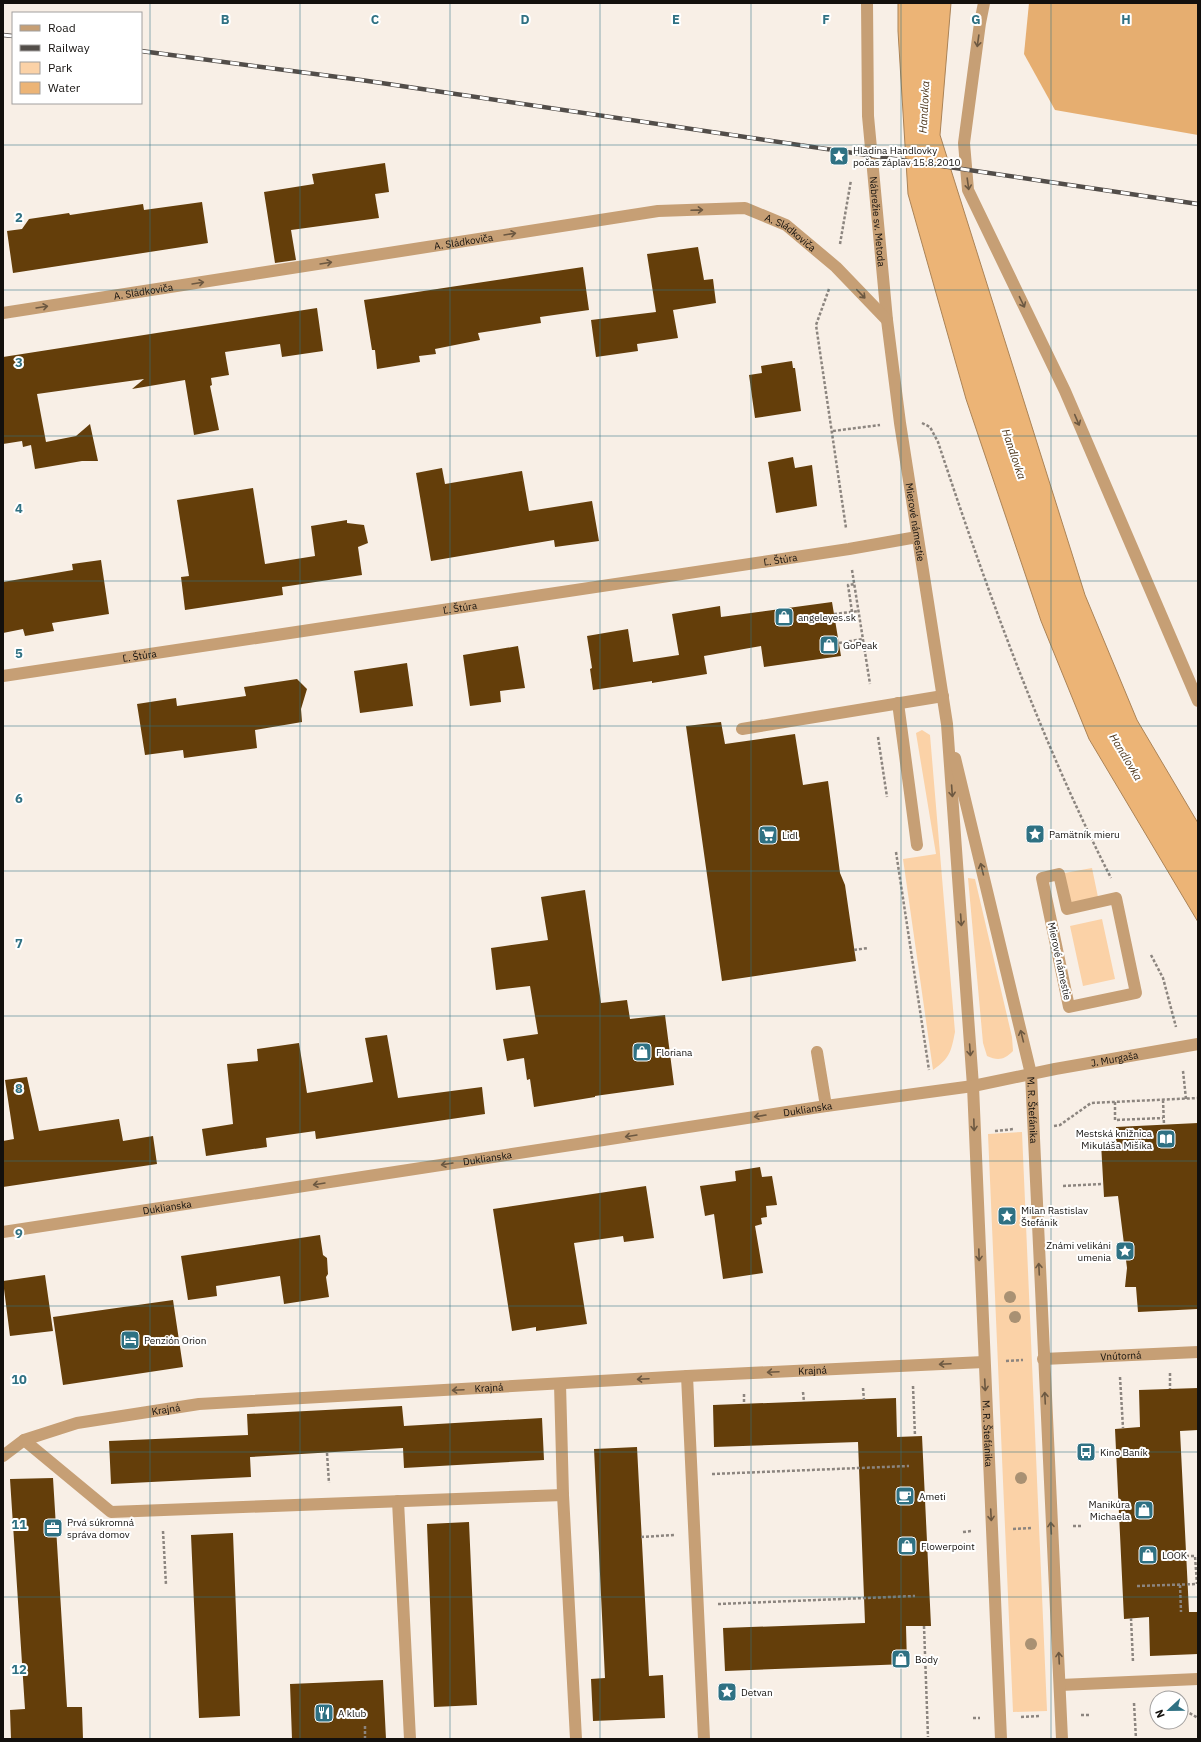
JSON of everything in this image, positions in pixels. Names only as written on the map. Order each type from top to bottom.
[{"type":"street","name":"Nábrežie sv. Metoda","points":[[867,3],[868,116],[886,320]]},
{"type":"street","points":[[984,3],[964,142],[968,190],[1065,390],[1198,701]]},
{"type":"street","name":"A. Sládkoviča","points":[[3,313],[658,211],[745,208],[786,225],[836,268],[886,320]]},
{"type":"street","name":"Mierové námestie","points":[[886,320],[917,537],[947,724],[973,1086]]},
{"type":"street","name":"Ľ. Štúra","points":[[3,676],[849,549],[917,537]]},
{"type":"street","points":[[742,729],[943,696]]},
{"type":"street","points":[[898,703],[917,845]]},
{"type":"street","name":"Mierové námestie","points":[[947,724],[1031,1074]]},
{"type":"street","name":"Mierové námestie","points":[[1118,907],[1116,898],[1067,909],[1059,874],[1042,878],[1070,1007],[1136,993],[1134,985]]},
{"type":"street","points":[[1118,907],[1134,985]]},
{"type":"street","name":"J. Murgaša","points":[[1031,1074],[1198,1044]]},
{"type":"street","points":[[817,1052],[826,1106]]},
{"type":"street","name":"M. R. Štefánika","points":[[1000,1739],[973,1086],[1031,1074],[1043,1359],[1062,1739]]},
{"type":"street","name":"Duklianska","points":[[3,1232],[826,1106],[973,1086]]},
{"type":"street","name":"Vnútorná","points":[[1043,1359],[1198,1352]]},
{"type":"street","name":"Krajná","points":[[3,1456],[24,1440],[77,1423],[199,1404],[687,1376],[984,1362]]},
{"type":"street","points":[[687,1376],[704,1739]]},
{"type":"street","points":[[560,1384],[563,1495],[576,1739]]},
{"type":"street","points":[[24,1440],[111,1512],[563,1495]]},
{"type":"street","points":[[398,1501],[410,1739]]},
{"type":"street","points":[[1060,1685],[1198,1679]]},
{"type":"path","points":[[850,173],[851,181],[836,268],[816,325],[870,684]]},
{"type":"path","points":[[916,421],[930,427],[938,442],[972,544],[1055,761],[1093,843],[1125,905],[1118,907]]},
{"type":"path","points":[[833,431],[882,425]]},
{"type":"path","points":[[852,612],[848,585],[855,584]]},
{"type":"path","points":[[834,614],[859,611]]},
{"type":"path","points":[[839,643],[863,640]]},
{"type":"path","points":[[878,736],[888,799]]},
{"type":"path","points":[[895,846],[930,1073]]},
{"type":"path","points":[[854,950],[868,948]]},
{"type":"path","points":[[1149,952],[1163,978],[1177,1029]]},
{"type":"path","points":[[1134,985],[1163,978]]},
{"type":"path","points":[[1183,1072],[1186,1099]]},
{"type":"path","points":[[1060,1125],[1091,1103],[1198,1098]]},
{"type":"path","points":[[1162,1100],[1164,1125]]},
{"type":"path","points":[[1115,1102],[1115,1120],[1164,1118]]},
{"type":"path","points":[[988,1131],[1015,1129]]},
{"type":"path","points":[[1063,1186],[1103,1184]]},
{"type":"path","points":[[1119,1355],[1123,1428]]},
{"type":"path","points":[[984,1362],[1043,1359]]},
{"type":"path","points":[[912,1366],[915,1436]]},
{"type":"path","points":[[327,1453],[330,1503]]},
{"type":"path","points":[[692,1475],[909,1466]]},
{"type":"path","points":[[162,1510],[166,1585]]},
{"type":"path","points":[[963,1532],[1081,1526]]},
{"type":"path","points":[[641,1537],[694,1534]]},
{"type":"path","points":[[1137,1586],[1198,1584],[1195,1556],[1186,1556]]},
{"type":"path","points":[[1180,1585],[1181,1612]]},
{"type":"path","points":[[698,1605],[915,1596]]},
{"type":"path","points":[[924,1626],[928,1737]]},
{"type":"path","points":[[1189,1713],[1198,1718]]},
{"type":"path","points":[[1020,1717],[1042,1716]]},
{"type":"path","points":[[365,1726],[365,1739]]},
{"type":"green space","points":[[922,730],[930,735],[955,1032],[949,1054],[943,1062],[933,1070],[903,859],[936,854],[916,733]]},
{"type":"green space","points":[[1092,868],[1099,902],[1067,909],[1059,874]]},
{"type":"green space","points":[[968,878],[975,879],[1012,1037],[1013,1051],[1001,1059],[994,1059],[987,1056],[983,1043]]},
{"type":"green space","points":[[1102,919],[1115,979],[1083,986],[1070,926]]},
{"type":"green space","points":[[1022,1132],[1047,1711],[1013,1712],[988,1134]]},
{"type":"shaded area","points":[[1029,3],[1198,3],[1198,135],[1055,110],[1024,54]]},
{"type":"water","name":"Handlovka","points":[[898,3],[951,3],[940,135],[1085,595],[1137,720],[1198,823],[1198,922],[1089,739],[1041,621],[966,399],[908,194],[898,31]]},
{"type":"building","points":[[385,163],[389,192],[375,194],[379,218],[291,230],[296,260],[275,263],[264,192],[314,184],[312,174]]},
{"type":"building","points":[[202,202],[208,243],[13,273],[7,231],[22,229],[29,219],[69,213],[70,215],[143,204],[144,210]]},
{"type":"building","points":[[698,247],[704,280],[713,279],[716,303],[673,310],[678,338],[637,344],[638,351],[596,357],[591,320],[656,312],[647,254]]},
{"type":"building","points":[[583,267],[589,310],[540,317],[541,323],[478,333],[480,340],[435,349],[436,354],[419,356],[420,362],[377,369],[375,350],[372,350],[364,300]]},
{"type":"building","points":[[317,308],[323,351],[282,357],[280,344],[225,352],[229,375],[211,378],[212,385],[210,386],[219,430],[194,435],[185,380],[132,389],[144,379],[37,394],[46,442],[76,436],[90,424],[98,461],[82,461],[35,469],[31,445],[23,447],[22,441],[3,444],[3,357]]},
{"type":"building","points":[[792,361],[793,368],[795,368],[801,411],[755,418],[749,375],[762,373],[761,366]]},
{"type":"building","points":[[793,457],[795,468],[812,465],[817,506],[776,513],[768,462]]},
{"type":"building","points":[[442,468],[445,484],[522,471],[529,511],[592,501],[599,541],[555,547],[554,540],[431,561],[416,473]]},
{"type":"building","points":[[253,488],[265,564],[315,556],[311,526],[347,520],[347,523],[364,525],[368,543],[358,547],[362,575],[282,587],[283,595],[185,610],[181,577],[189,576],[177,500]]},
{"type":"building","points":[[101,560],[109,614],[52,623],[54,631],[25,636],[23,629],[3,633],[3,582],[73,570],[72,564]]},
{"type":"building","points":[[832,602],[841,656],[764,667],[761,646],[704,656],[707,674],[652,683],[652,681],[593,690],[590,669],[592,668],[587,636],[628,629],[633,662],[679,655],[672,614],[720,606],[721,617]]},
{"type":"building","points":[[518,646],[525,688],[500,691],[501,702],[470,706],[463,655]]},
{"type":"building","points":[[407,663],[413,706],[360,713],[354,671]]},
{"type":"building","points":[[297,679],[307,689],[301,709],[302,722],[255,730],[257,748],[184,758],[183,750],[145,755],[137,704],[176,698],[177,706],[246,696],[244,687]]},
{"type":"building","name":"Lidl","points":[[721,722],[725,744],[795,734],[803,785],[828,781],[840,873],[845,885],[856,961],[722,981],[686,726]]},
{"type":"building","points":[[585,890],[601,1003],[627,1000],[630,1019],[665,1015],[674,1085],[595,1096],[534,1107],[530,1079],[527,1080],[524,1058],[507,1061],[503,1039],[538,1034],[530,986],[496,990],[491,948],[548,940],[541,897]]},
{"type":"building","points":[[387,1035],[398,1098],[482,1087],[485,1114],[316,1139],[315,1131],[266,1138],[267,1147],[206,1156],[202,1129],[233,1124],[227,1064],[258,1061],[257,1049],[299,1043],[307,1093],[373,1082],[365,1038]]},
{"type":"building","points":[[27,1077],[39,1131],[119,1119],[123,1141],[153,1136],[157,1164],[3,1187],[3,1141],[14,1139],[5,1080]]},
{"type":"building","points":[[1198,1123],[1198,1309],[1138,1312],[1136,1287],[1125,1287],[1127,1268],[1118,1196],[1104,1197],[1101,1143],[1116,1142],[1116,1127]]},
{"type":"building","points":[[760,1167],[762,1177],[772,1176],[777,1205],[766,1206],[767,1217],[761,1218],[762,1224],[755,1226],[763,1273],[723,1279],[714,1214],[705,1216],[700,1186],[736,1181],[735,1171]]},
{"type":"building","points":[[646,1186],[654,1238],[624,1242],[623,1236],[574,1243],[587,1324],[536,1331],[536,1327],[512,1331],[493,1209]]},
{"type":"building","points":[[320,1235],[323,1255],[327,1258],[328,1274],[326,1277],[329,1297],[284,1304],[280,1276],[216,1286],[217,1296],[188,1300],[181,1256]]},
{"type":"building","points":[[45,1275],[53,1331],[10,1336],[3,1281]]},
{"type":"building","name":"Penzión Orion","points":[[173,1300],[183,1367],[63,1385],[53,1317]]},
{"type":"building","points":[[1198,1388],[1198,1430],[1180,1431],[1189,1612],[1198,1612],[1198,1654],[1150,1656],[1149,1617],[1124,1619],[1115,1429],[1140,1427],[1139,1390]]},
{"type":"building","points":[[896,1398],[897,1437],[922,1436],[931,1626],[906,1626],[907,1664],[725,1671],[723,1628],[865,1623],[858,1442],[714,1447],[713,1405]]},
{"type":"building","points":[[402,1406],[404,1426],[542,1418],[544,1460],[404,1468],[403,1448],[250,1457],[251,1477],[111,1484],[109,1441],[248,1435],[247,1414]]},
{"type":"building","points":[[637,1447],[649,1676],[663,1675],[665,1718],[593,1721],[591,1679],[605,1678],[594,1449]]},
{"type":"building","points":[[53,1478],[67,1707],[82,1707],[83,1739],[11,1739],[10,1710],[25,1709],[10,1479]]},
{"type":"building","points":[[469,1522],[477,1705],[434,1707],[427,1524]]},
{"type":"building","points":[[233,1533],[240,1716],[199,1718],[191,1535]]},
{"type":"building","points":[[383,1680],[386,1739],[292,1739],[290,1684]]},
{"type":"railway","points":[[3,35],[12,36]]},
{"type":"railway","points":[[142,51],[361,80],[1198,204]]},
{"type":"place","name":"Hladina Handlovky počas záplav 15.8.2010","points":[[839,156]]},
{"type":"place","name":"angeleyes.sk","points":[[784,617]]},
{"type":"place","name":"GoPeak","points":[[829,645]]},
{"type":"place","name":"Pamätník mieru","points":[[1035,834]]},
{"type":"place","name":"Lidl","points":[[768,835]]},
{"type":"place","name":"Floriana","points":[[642,1052]]},
{"type":"place","name":"Mestská knižnica Mikuláša Mišíka","points":[[1166,1139]]},
{"type":"place","name":"Milan Rastislav Štefánik","points":[[1007,1216]]},
{"type":"place","name":"Známi velikáni umenia","points":[[1125,1251]]},
{"type":"place","name":"Penzión Orion","points":[[130,1340]]},
{"type":"place","name":"Kino Baník","points":[[1086,1452]]},
{"type":"place","name":"Ameti","points":[[905,1496]]},
{"type":"place","name":"Manikúra Michaela","points":[[1144,1510]]},
{"type":"place","name":"Prvá súkromná správa domov","points":[[53,1528]]},
{"type":"place","name":"Flowerpoint","points":[[907,1546]]},
{"type":"place","name":"LOOK","points":[[1148,1555]]},
{"type":"place","name":"Body","points":[[901,1659]]},
{"type":"place","name":"Detvan","points":[[727,1692]]},
{"type":"place","name":"A klub","points":[[324,1713]]}]
